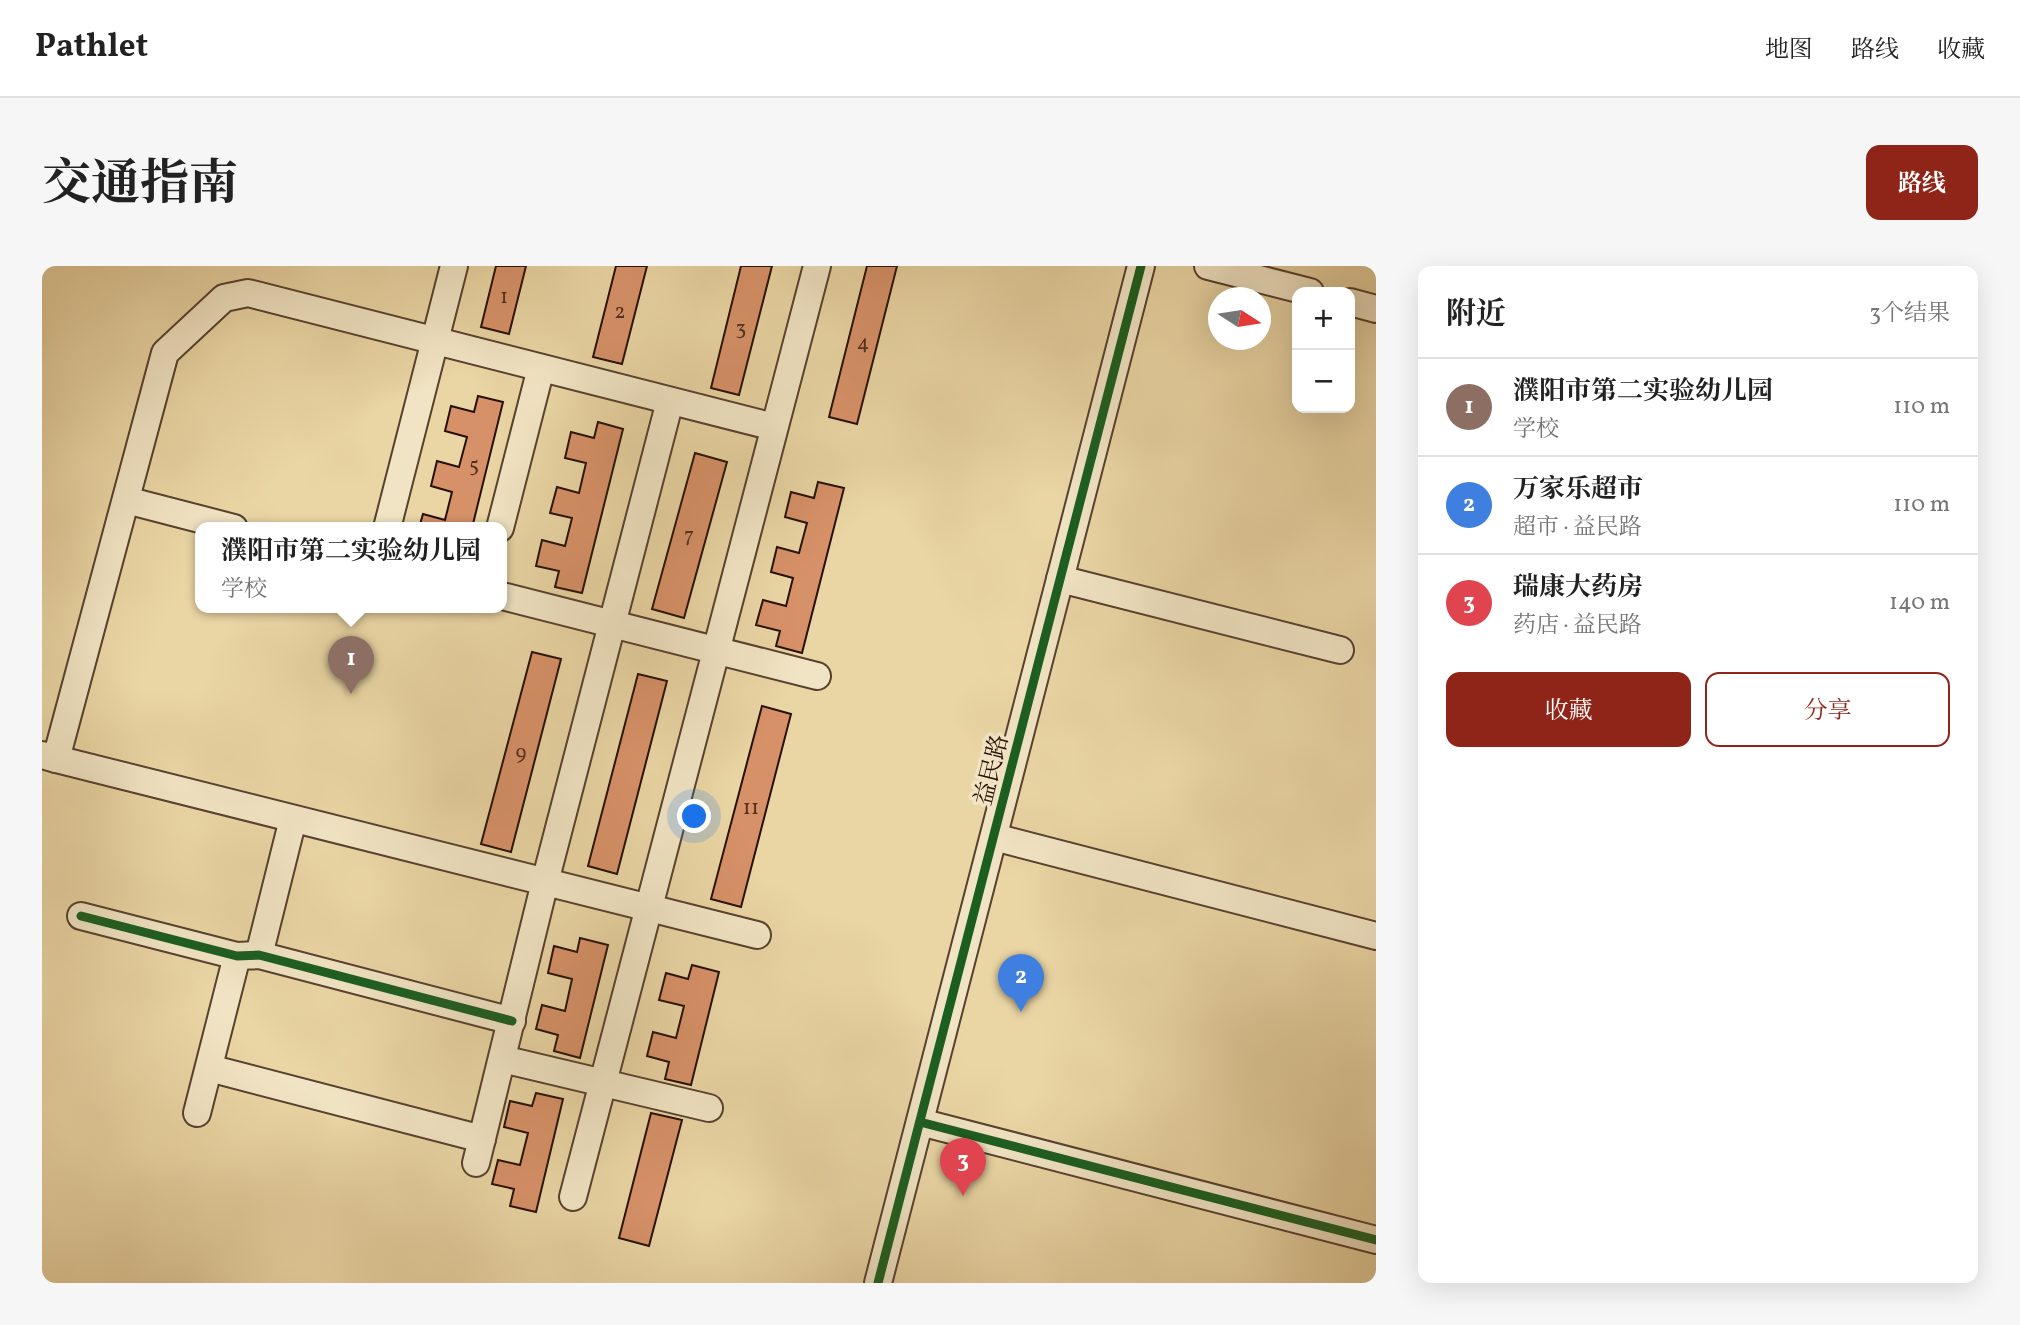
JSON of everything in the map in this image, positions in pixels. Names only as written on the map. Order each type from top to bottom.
[{"type":"street","points":[[389,522],[454,266]]},
{"type":"street","points":[[573,1197],[817,266]]},
{"type":"street","name":"益民路","points":[[878,1283],[1141,266]]},
{"type":"street","points":[[1208,266],[1292,287]]},
{"type":"street","points":[[757,935],[49,757],[126,500],[165,353],[224,298],[248,293],[774,427]]},
{"type":"street","points":[[1355,303],[1376,309]]},
{"type":"street","points":[[502,522],[541,368]]},
{"type":"street","points":[[209,1068],[479,1151],[545,881],[670,401]]},
{"type":"street","points":[[126,500],[211,522]]},
{"type":"street","points":[[1060,579],[1339,650]]},
{"type":"street","points":[[507,597],[817,676]]},
{"type":"street","points":[[197,1113],[209,1068],[293,819]]},
{"type":"street","points":[[994,837],[1376,936]]},
{"type":"street","points":[[81,916],[512,1021]]},
{"type":"street","points":[[502,1059],[709,1108]]},
{"type":"street","points":[[920,1122],[1376,1240]]},
{"type":"building","points":[[496,266],[526,266],[509,334],[481,327]]},
{"type":"building","points":[[616,266],[647,266],[622,364],[593,357]]},
{"type":"building","points":[[741,266],[772,266],[739,395],[711,388]]},
{"type":"building","points":[[867,266],[897,266],[857,424],[829,417]]},
{"type":"building","points":[[478,396],[503,402],[473,522],[421,522],[423,514],[445,520],[452,492],[431,486],[437,461],[459,467],[467,437],[445,431],[451,406],[474,412]]},
{"type":"building","points":[[598,422],[623,429],[582,593],[555,587],[559,571],[536,566],[542,540],[565,546],[572,518],[550,513],[557,487],[579,493],[586,463],[565,458],[571,432],[594,438]]},
{"type":"building","points":[[695,453],[727,462],[684,618],[652,609]]},
{"type":"building","points":[[818,482],[844,488],[802,653],[776,646],[780,631],[756,625],[763,600],[786,606],[793,578],[771,572],[777,547],[799,553],[807,523],[785,517],[791,492],[814,498]]},
{"type":"building","points":[[532,652],[561,659],[511,852],[481,844]]},
{"type":"building","points":[[638,674],[667,681],[617,874],[588,866]]},
{"type":"building","points":[[762,706],[791,714],[741,907],[711,899]]},
{"type":"building","points":[[580,938],[608,945],[580,1058],[554,1051],[558,1035],[536,1029],[542,1005],[565,1011],[572,979],[548,973],[554,946],[577,952]]},
{"type":"building","points":[[692,965],[719,972],[691,1085],[665,1079],[669,1062],[647,1056],[653,1032],[676,1038],[684,1006],[659,1000],[666,973],[688,979]]},
{"type":"building","points":[[536,1093],[563,1099],[536,1212],[510,1206],[514,1189],[492,1184],[498,1160],[520,1165],[528,1133],[504,1127],[510,1101],[532,1106]]},
{"type":"building","points":[[651,1113],[682,1120],[649,1246],[619,1238]]},
{"type":"cycle path","points":[[878,1283],[1141,266]]},
{"type":"cycle path","points":[[81,916],[237,956],[259,955],[512,1021]]},
{"type":"cycle path","points":[[920,1122],[1376,1240]]},
{"type":"place","name":"濮阳市第二实验幼儿园","points":[[351,694]]},
{"type":"place","name":"万家乐超市","points":[[1021,1012]]},
{"type":"place","name":"瑞康大药房","points":[[963,1196]]}]
